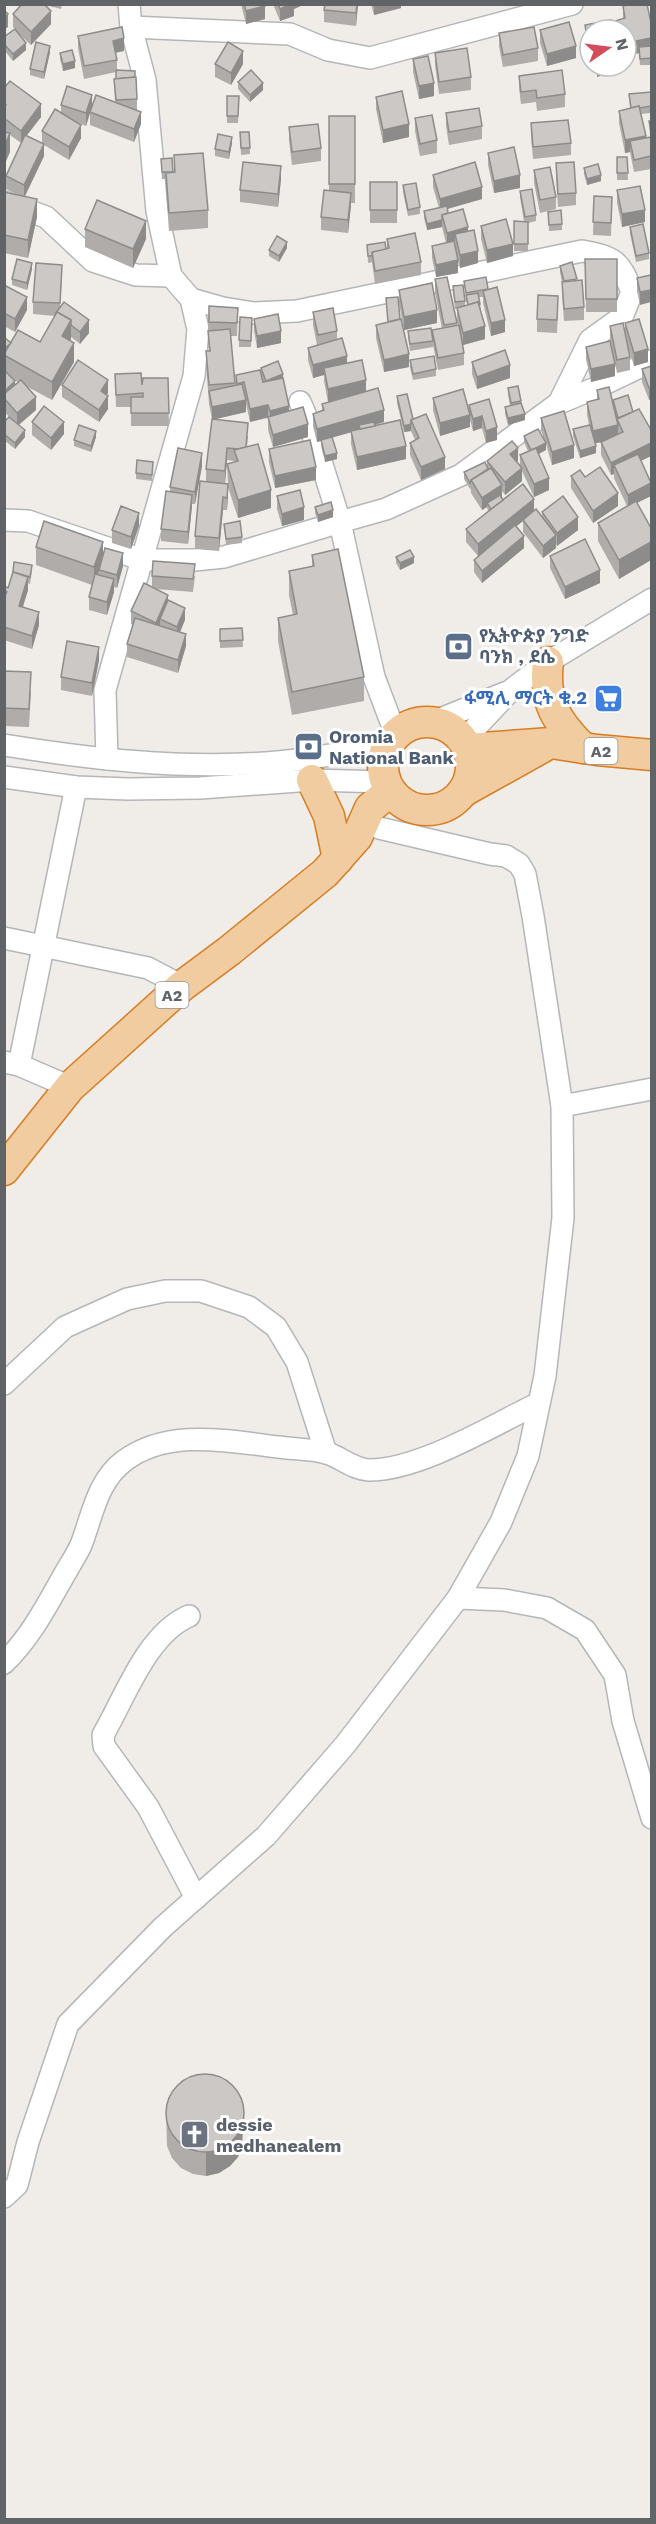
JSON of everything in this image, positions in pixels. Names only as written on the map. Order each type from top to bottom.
[{"type":"highway","points":[[548,662],[545,684],[551,707],[562,726],[583,748]]},
{"type":"highway","points":[[464,791],[470,778],[471,764],[465,745],[449,729],[433,722],[407,727],[393,740],[383,770],[395,793],[424,811],[439,809],[453,802],[464,791],[551,743]]},
{"type":"highway","name":"A2","points":[[465,745],[551,743],[651,755]]},
{"type":"highway","points":[[312,780],[329,816],[358,841]]},
{"type":"highway","name":"A2","points":[[4,1170],[70,1087],[182,986],[325,873],[358,841],[370,808],[395,793]]},
{"type":"street","points":[[107,759],[105,690],[194,376],[198,329],[191,299],[171,276],[157,212],[145,80],[131,27],[129,4]]},
{"type":"street","points":[[131,27],[290,34],[328,50],[370,58],[572,4]]},
{"type":"street","points":[[4,202],[46,217],[93,261],[136,275],[171,276]]},
{"type":"street","points":[[191,299],[223,308],[254,313],[297,311],[582,251],[602,255],[622,266],[632,292],[622,317],[590,340],[559,403]]},
{"type":"street","points":[[4,520],[28,521],[143,560],[195,560],[224,557],[386,509],[460,476],[559,403],[651,361]]},
{"type":"street","points":[[4,745],[107,759],[176,765],[265,763],[323,757],[393,740],[374,676],[340,522],[309,423],[300,402]]},
{"type":"street","points":[[465,745],[511,690],[548,662],[651,599]]},
{"type":"street","points":[[433,722],[511,690]]},
{"type":"street","points":[[4,777],[76,787],[200,788],[312,780],[395,793]]},
{"type":"street","points":[[70,1087],[12,1063],[42,946],[76,787]]},
{"type":"street","points":[[4,2197],[17,2185],[28,2142],[68,2024],[163,1928],[273,1828],[345,1745],[458,1598],[501,1522],[528,1456],[546,1366],[563,1218],[562,1106],[525,874],[519,864],[506,856],[358,841]]},
{"type":"street","points":[[4,939],[148,968],[182,986]]},
{"type":"street","points":[[562,1106],[651,1089]]},
{"type":"street","points":[[4,1384],[65,1327],[127,1299],[165,1291],[201,1291],[249,1307],[276,1327],[297,1362],[326,1453]]},
{"type":"street","points":[[4,1663],[41,1618],[81,1546],[94,1506],[108,1479],[122,1462],[143,1449],[209,1438],[326,1453],[366,1470],[389,1468],[427,1457],[537,1404]]},
{"type":"street","points":[[458,1598],[504,1600],[547,1608],[585,1630],[615,1675],[623,1721],[651,1818]]},
{"type":"street","points":[[189,1616],[169,1628],[135,1673],[103,1735],[104,1746],[148,1807],[196,1898]]},
{"type":"building","points":[[22,4],[44,4],[51,11],[31,32],[13,14]]},
{"type":"building","points":[[244,4],[264,4],[265,6],[246,11]]},
{"type":"building","points":[[278,4],[291,4],[280,9]]},
{"type":"building","points":[[325,4],[357,4],[356,13],[324,10]]},
{"type":"building","points":[[647,4],[651,38],[638,41],[638,18],[625,18],[623,6]]},
{"type":"building","points":[[569,22],[576,46],[547,54],[540,30]]},
{"type":"building","points":[[122,27],[124,38],[113,41],[117,60],[84,66],[78,36]]},
{"type":"building","points":[[534,27],[538,48],[503,55],[499,33]]},
{"type":"building","points":[[15,29],[26,43],[13,54],[4,44],[4,37]]},
{"type":"building","points":[[36,42],[50,46],[44,72],[30,69]]},
{"type":"building","points":[[228,42],[243,51],[231,73],[215,64]]},
{"type":"building","points":[[651,46],[651,58],[640,59],[639,47]]},
{"type":"building","points":[[467,48],[471,77],[439,82],[435,53]]},
{"type":"building","points":[[72,50],[75,61],[63,64],[60,53]]},
{"type":"building","points":[[428,56],[434,83],[419,86],[413,59]]},
{"type":"building","points":[[116,70],[135,71],[135,77],[116,79]]},
{"type":"building","points":[[251,70],[263,83],[250,95],[238,82]]},
{"type":"building","points":[[562,70],[565,94],[537,98],[536,90],[521,92],[519,76]]},
{"type":"building","points":[[136,77],[137,99],[116,100],[114,79]]},
{"type":"building","points":[[10,81],[41,104],[21,131],[4,118],[6,105],[4,104],[4,88]]},
{"type":"building","points":[[67,86],[92,95],[86,113],[61,105]]},
{"type":"building","points":[[402,91],[409,124],[383,130],[376,97]]},
{"type":"building","points":[[651,92],[651,106],[631,108],[629,94]]},
{"type":"building","points":[[96,95],[141,112],[134,129],[90,112]]},
{"type":"building","points":[[227,96],[239,96],[238,116],[227,116]]},
{"type":"building","points":[[639,106],[646,136],[625,140],[619,111]]},
{"type":"building","points":[[479,108],[482,126],[449,132],[446,113]]},
{"type":"building","points":[[55,109],[81,125],[69,147],[42,131]]},
{"type":"building","points":[[432,115],[437,140],[420,144],[415,118]]},
{"type":"building","points":[[329,116],[355,116],[355,184],[329,184]]},
{"type":"building","points":[[568,120],[571,143],[533,147],[531,123]]},
{"type":"building","points":[[318,124],[321,148],[292,152],[289,127]]},
{"type":"building","points":[[4,132],[10,133],[4,147]]},
{"type":"building","points":[[240,132],[249,132],[250,148],[241,148]]},
{"type":"building","points":[[218,134],[232,137],[229,152],[215,149]]},
{"type":"building","points":[[25,135],[44,144],[24,185],[6,176]]},
{"type":"building","points":[[651,137],[651,156],[634,160],[630,141]]},
{"type":"building","points":[[514,147],[520,175],[494,181],[488,153]]},
{"type":"building","points":[[203,153],[208,210],[169,213],[166,173],[175,172],[174,155]]},
{"type":"building","points":[[617,157],[627,157],[628,173],[617,173]]},
{"type":"building","points":[[172,158],[173,172],[162,172],[161,159]]},
{"type":"building","points":[[243,162],[281,166],[278,194],[240,190]]},
{"type":"building","points":[[475,162],[482,187],[440,199],[433,175]]},
{"type":"building","points":[[574,162],[576,193],[558,194],[556,163]]},
{"type":"building","points":[[598,164],[601,175],[587,179],[584,168]]},
{"type":"building","points":[[550,167],[556,197],[540,200],[534,170]]},
{"type":"building","points":[[370,182],[397,182],[397,210],[370,210]]},
{"type":"building","points":[[416,183],[420,207],[408,210],[403,185]]},
{"type":"building","points":[[640,186],[645,210],[622,214],[617,190]]},
{"type":"building","points":[[532,189],[536,215],[525,217],[520,191]]},
{"type":"building","points":[[324,190],[351,193],[348,220],[321,217]]},
{"type":"building","points":[[4,192],[37,199],[28,240],[4,235]]},
{"type":"building","points":[[594,196],[612,197],[611,223],[593,222]]},
{"type":"building","points":[[97,200],[146,221],[133,249],[85,229]]},
{"type":"building","points":[[447,206],[448,213],[442,215],[442,220],[427,224],[424,211]]},
{"type":"building","points":[[463,209],[468,227],[447,233],[442,215]]},
{"type":"building","points":[[561,210],[562,224],[549,225],[548,212]]},
{"type":"building","points":[[506,219],[513,244],[487,250],[481,226]]},
{"type":"building","points":[[514,221],[528,222],[528,244],[514,244]]},
{"type":"building","points":[[643,224],[649,253],[636,256],[630,227]]},
{"type":"building","points":[[474,230],[478,251],[460,255],[455,234]]},
{"type":"building","points":[[415,233],[421,262],[375,271],[372,252],[389,248],[387,239]]},
{"type":"building","points":[[277,236],[287,242],[279,256],[269,250]]},
{"type":"building","points":[[454,241],[458,260],[436,265],[432,246]]},
{"type":"building","points":[[385,242],[386,249],[372,252],[372,256],[368,256],[367,245]]},
{"type":"building","points":[[17,259],[32,263],[27,283],[12,279]]},
{"type":"building","points":[[585,259],[617,259],[617,299],[586,299]]},
{"type":"building","points":[[572,262],[577,279],[564,281],[560,266]]},
{"type":"building","points":[[36,263],[62,265],[60,303],[33,302]]},
{"type":"building","points":[[651,275],[651,290],[640,292],[637,278]]},
{"type":"building","points":[[447,277],[457,323],[444,325],[435,279]]},
{"type":"building","points":[[486,277],[488,289],[466,293],[464,281]]},
{"type":"building","points":[[582,280],[584,307],[564,309],[562,282]]},
{"type":"building","points":[[432,283],[437,310],[404,317],[399,290]]},
{"type":"building","points":[[4,285],[27,297],[15,319],[4,313]]},
{"type":"building","points":[[463,285],[465,301],[455,302],[453,286]]},
{"type":"building","points":[[497,287],[505,320],[491,323],[483,291]]},
{"type":"building","points":[[478,293],[480,304],[478,302],[468,305],[466,295]]},
{"type":"building","points":[[538,295],[558,296],[557,320],[537,319]]},
{"type":"building","points":[[398,297],[400,319],[388,322],[386,298]]},
{"type":"building","points":[[64,302],[89,320],[80,332],[71,325],[71,320],[57,312],[55,314]]},
{"type":"building","points":[[478,302],[485,326],[463,333],[457,308]]},
{"type":"building","points":[[209,306],[238,308],[237,323],[209,322]]},
{"type":"building","points":[[333,308],[337,331],[318,335],[313,312]]},
{"type":"building","points":[[57,312],[71,320],[62,336],[74,343],[52,382],[4,354],[18,330],[40,342]]},
{"type":"building","points":[[278,314],[281,331],[257,336],[254,319]]},
{"type":"building","points":[[240,317],[252,318],[251,341],[239,340]]},
{"type":"building","points":[[401,319],[409,354],[384,360],[376,325]]},
{"type":"building","points":[[639,319],[648,349],[634,353],[625,323]]},
{"type":"building","points":[[623,323],[630,357],[617,360],[610,326]]},
{"type":"building","points":[[459,325],[464,353],[438,358],[432,330]]},
{"type":"building","points":[[431,328],[433,341],[410,344],[408,331]]},
{"type":"building","points":[[230,329],[235,383],[209,385],[206,351],[210,351],[208,331]]},
{"type":"building","points":[[4,337],[11,343],[4,349]]},
{"type":"building","points":[[342,338],[347,356],[313,365],[308,348]]},
{"type":"building","points":[[610,341],[615,364],[591,369],[586,347]]},
{"type":"building","points":[[505,350],[510,365],[477,377],[472,362]]},
{"type":"building","points":[[434,356],[436,369],[413,374],[410,360]]},
{"type":"building","points":[[78,360],[108,380],[101,391],[108,396],[99,410],[62,385]]},
{"type":"building","points":[[362,360],[366,380],[328,389],[324,368]]},
{"type":"building","points":[[278,361],[283,374],[266,381],[261,368]]},
{"type":"building","points":[[651,366],[651,387],[649,388],[642,369]]},
{"type":"building","points":[[4,370],[15,381],[4,392]]},
{"type":"building","points":[[260,370],[263,382],[283,378],[289,406],[270,411],[268,405],[250,409],[244,382],[237,384],[236,375]]},
{"type":"building","points":[[141,373],[142,385],[143,378],[168,378],[169,413],[131,413],[131,397],[143,397],[143,393],[116,395],[115,374]]},
{"type":"building","points":[[21,380],[36,397],[17,413],[4,398],[4,394]]},
{"type":"building","points":[[242,384],[246,400],[212,407],[209,391]]},
{"type":"building","points":[[518,386],[521,401],[511,403],[508,388]]},
{"type":"building","points":[[609,387],[618,425],[593,431],[587,402],[599,399],[597,390]]},
{"type":"building","points":[[378,388],[384,410],[317,429],[313,414],[324,410],[322,404]]},
{"type":"building","points":[[463,389],[470,415],[440,423],[433,398]]},
{"type":"building","points":[[407,394],[413,419],[411,424],[404,426],[397,396]]},
{"type":"building","points":[[628,395],[633,412],[618,418],[613,400]]},
{"type":"building","points":[[489,399],[497,427],[486,431],[482,416],[473,419],[469,405]]},
{"type":"building","points":[[521,403],[525,414],[508,418],[505,407]]},
{"type":"building","points":[[44,406],[64,422],[51,438],[32,422]]},
{"type":"building","points":[[303,407],[308,424],[273,435],[268,417]]},
{"type":"building","points":[[639,409],[651,430],[651,443],[611,463],[601,442],[623,432],[617,419]]},
{"type":"building","points":[[564,411],[574,445],[552,452],[541,418]]},
{"type":"building","points":[[426,414],[445,457],[421,467],[410,443],[419,438],[411,420]]},
{"type":"building","points":[[9,417],[25,430],[15,443],[4,434],[4,422]]},
{"type":"building","points":[[212,419],[248,423],[246,447],[227,448],[225,471],[206,469]]},
{"type":"building","points":[[400,420],[406,446],[357,457],[351,431]]},
{"type":"building","points":[[374,422],[375,426],[360,429],[359,425]]},
{"type":"building","points":[[79,425],[96,431],[91,446],[74,440]]},
{"type":"building","points":[[590,425],[596,446],[580,451],[573,429]]},
{"type":"building","points":[[538,429],[546,443],[531,450],[524,436]]},
{"type":"building","points":[[332,437],[337,453],[325,456],[321,440]]},
{"type":"building","points":[[310,440],[316,467],[275,476],[269,449]]},
{"type":"building","points":[[512,441],[518,448],[510,454],[522,468],[505,482],[487,461]]},
{"type":"building","points":[[258,444],[271,490],[238,500],[227,464],[238,461],[234,450]]},
{"type":"building","points":[[178,448],[202,453],[195,492],[170,487]]},
{"type":"building","points":[[536,448],[549,478],[534,484],[520,455]]},
{"type":"building","points":[[638,454],[651,483],[628,495],[614,465]]},
{"type":"building","points":[[137,460],[153,462],[152,475],[136,473]]},
{"type":"building","points":[[485,462],[488,469],[470,483],[464,472]]},
{"type":"building","points":[[600,467],[618,493],[593,511],[571,476],[580,470],[585,477]]},
{"type":"building","points":[[491,468],[502,485],[482,498],[471,480]]},
{"type":"building","points":[[200,481],[228,484],[227,498],[223,497],[219,538],[195,536]]},
{"type":"building","points":[[523,484],[534,499],[478,544],[466,529]]},
{"type":"building","points":[[300,490],[304,507],[282,514],[277,496]]},
{"type":"building","points":[[166,491],[192,495],[188,532],[161,529]]},
{"type":"building","points":[[500,495],[503,500],[491,509],[487,503]]},
{"type":"building","points":[[563,496],[578,517],[557,533],[542,512]]},
{"type":"building","points":[[636,501],[651,528],[651,542],[619,560],[598,523]]},
{"type":"building","points":[[331,502],[333,510],[318,515],[315,507]]},
{"type":"building","points":[[121,506],[139,513],[131,537],[112,530]]},
{"type":"building","points":[[536,509],[556,535],[543,546],[523,520]]},
{"type":"building","points":[[44,521],[103,542],[94,567],[36,547]]},
{"type":"building","points":[[240,521],[242,537],[226,539],[224,524]]},
{"type":"building","points":[[515,525],[524,536],[482,571],[474,560]]},
{"type":"building","points":[[585,539],[600,570],[565,587],[550,556]]},
{"type":"building","points":[[105,548],[123,553],[117,575],[99,570]]},
{"type":"building","points":[[338,549],[364,677],[292,692],[278,618],[297,614],[289,571],[314,566],[312,555]]},
{"type":"building","points":[[410,550],[414,557],[400,563],[396,557]]},
{"type":"building","points":[[153,561],[195,564],[193,579],[152,576]]},
{"type":"building","points":[[14,562],[32,565],[30,577],[13,572]]},
{"type":"building","points":[[13,572],[28,577],[19,606],[39,612],[32,636],[4,627],[4,599],[7,591],[4,595],[4,586],[8,588]]},
{"type":"building","points":[[95,574],[114,579],[107,602],[89,597]]},
{"type":"building","points":[[144,583],[168,595],[156,623],[131,611]]},
{"type":"building","points":[[168,600],[185,608],[177,627],[160,619]]},
{"type":"building","points":[[135,618],[186,634],[178,660],[127,644]]},
{"type":"building","points":[[242,628],[243,640],[220,641],[220,629]]},
{"type":"building","points":[[67,641],[99,647],[92,683],[61,677]]},
{"type":"building","points":[[4,671],[31,672],[29,709],[4,708]]},
{"type":"building","points":[[205,2074],[220,2077],[232,2086],[241,2098],[244,2113],[241,2128],[232,2140],[220,2149],[205,2152],[190,2149],[178,2140],[169,2128],[166,2113],[169,2098],[178,2086],[190,2077]]},
{"type":"place","name":"የኢትዮጵያ ንግድ ባንክ , ደሴ","points":[[458,646]]},
{"type":"place","name":"ፋሚሊ ማርት ቁ.2","points":[[608,698]]},
{"type":"place","name":"Oromia National Bank","points":[[308,747]]},
{"type":"place","name":"dessie medhanealem","points":[[195,2135]]}]
